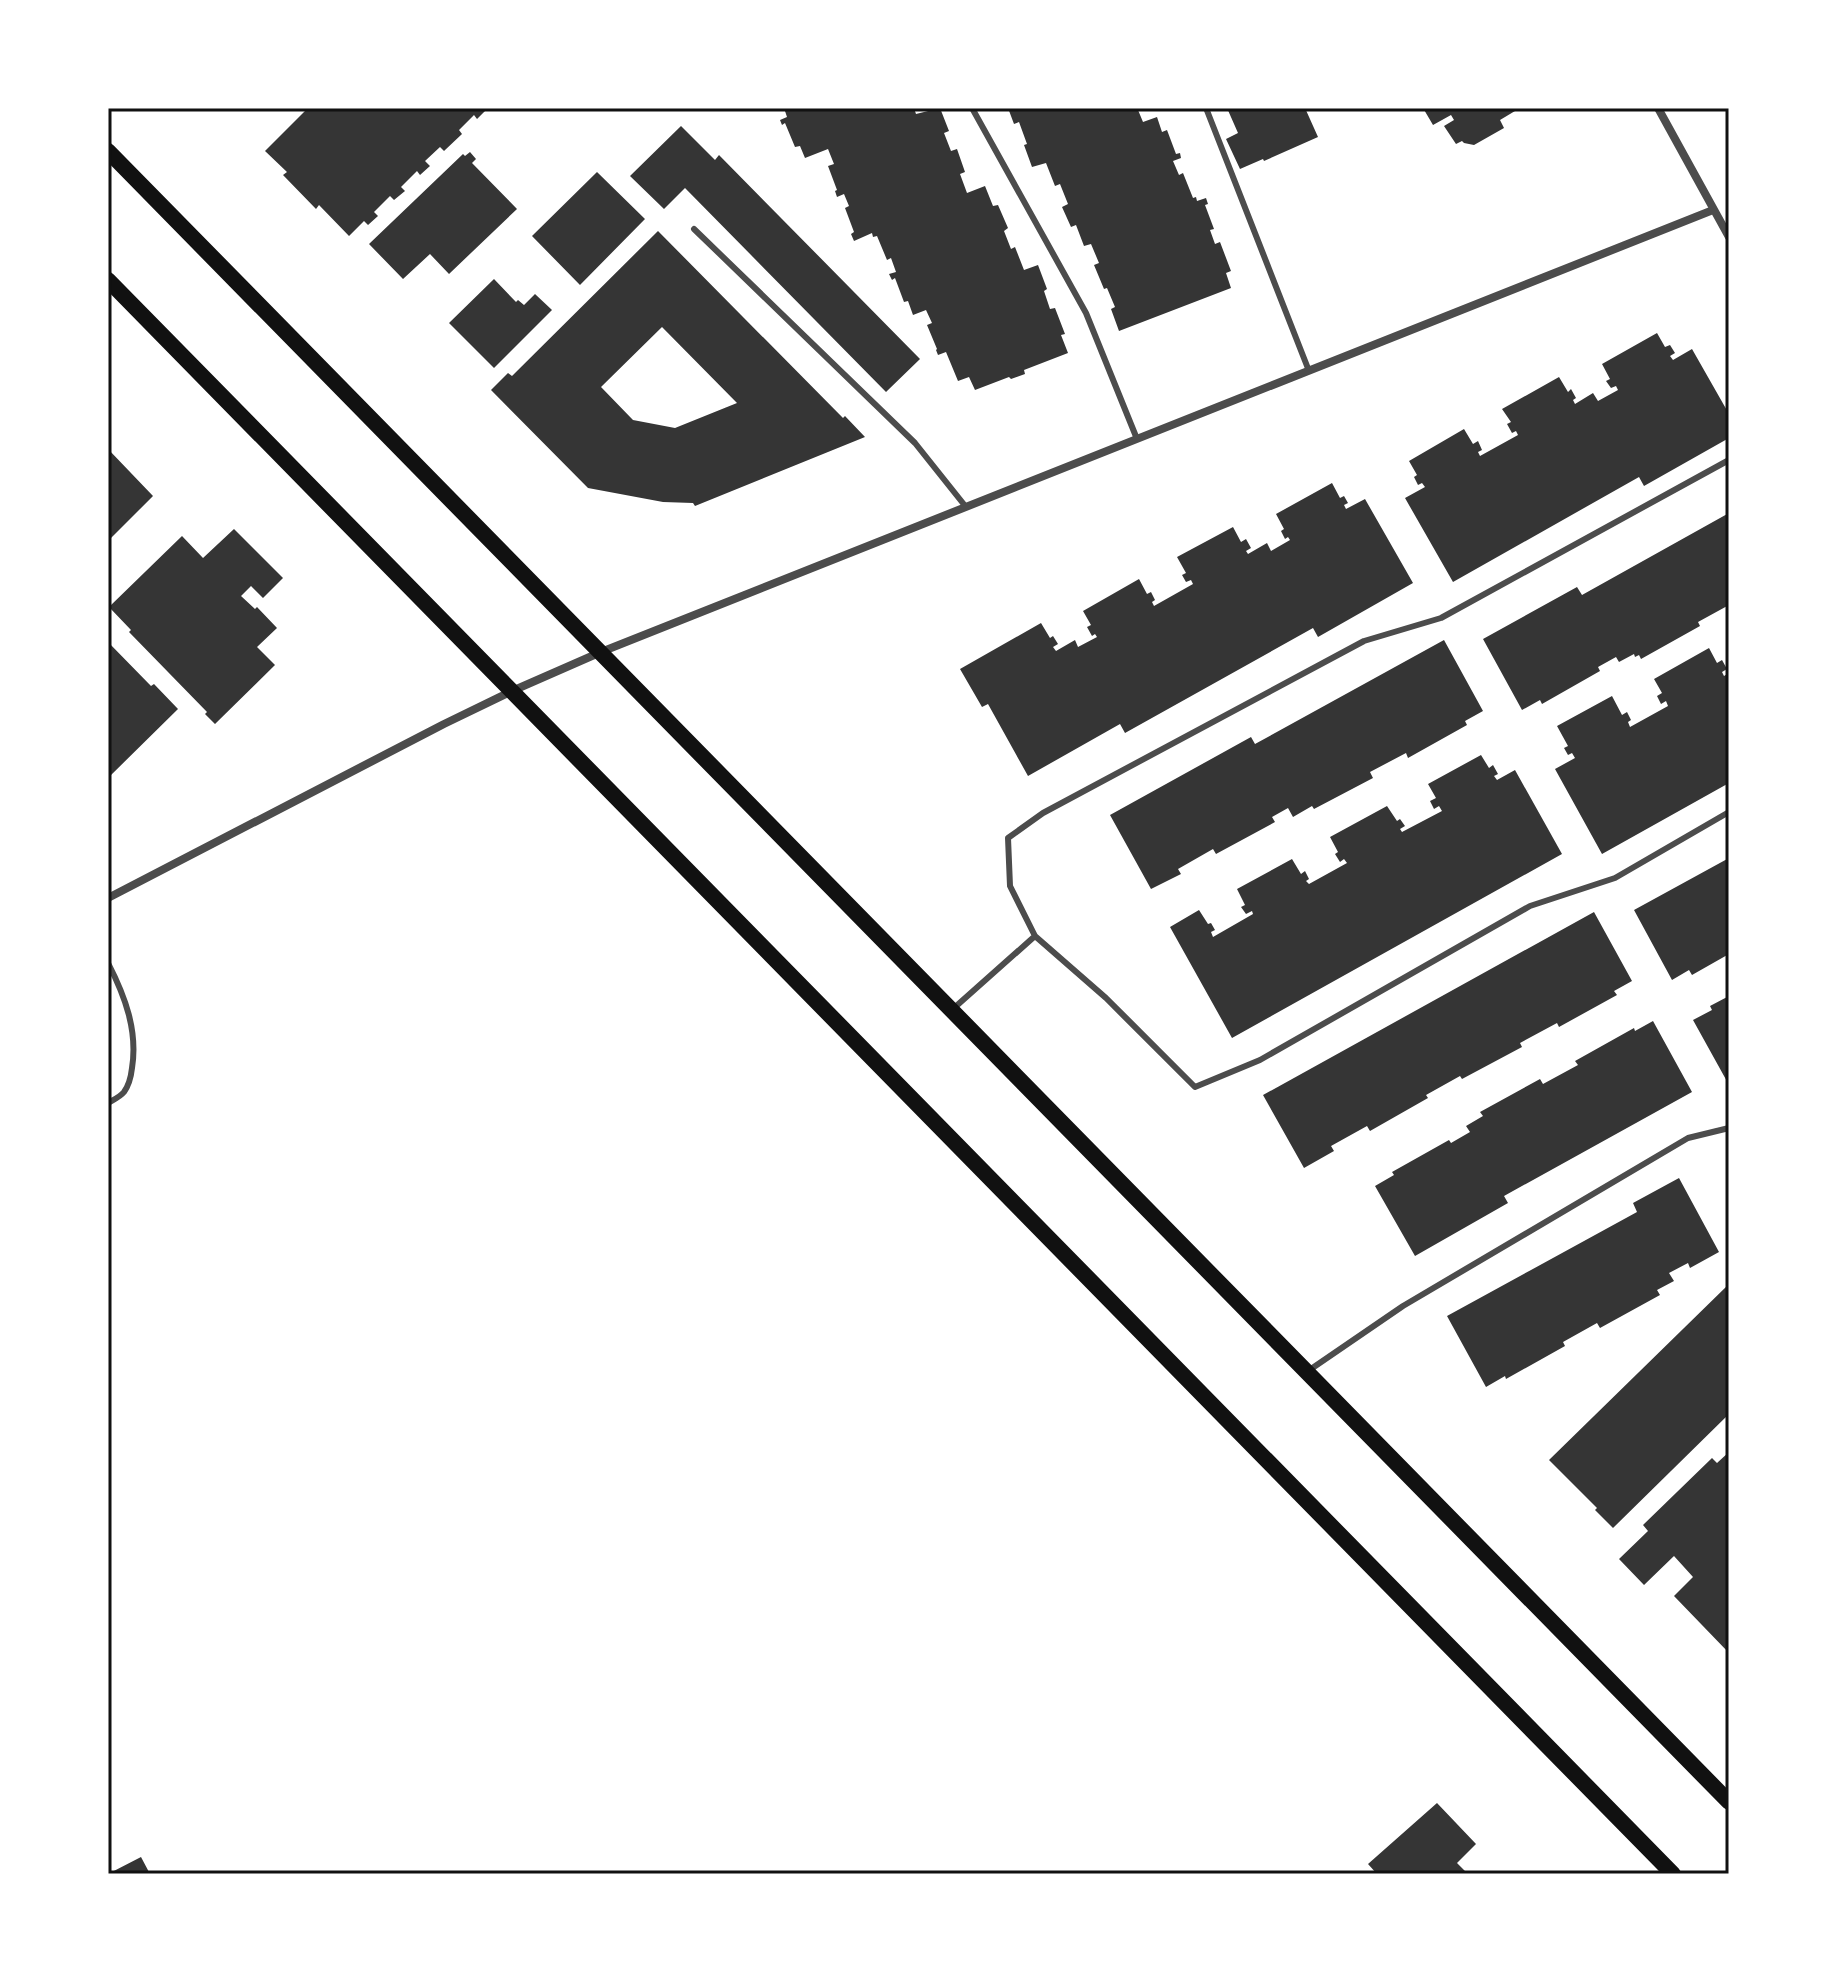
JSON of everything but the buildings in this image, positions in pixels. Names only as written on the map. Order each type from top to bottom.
[{"type":"main road","points":[[108,151],[1729,1802]]},
{"type":"main road","points":[[108,280],[1673,1874]]},
{"type":"street","points":[[1658,108],[1729,237]]},
{"type":"street","points":[[108,898],[512,691],[601,652],[1713,210]]},
{"type":"lane","points":[[972,108],[1086,313],[1137,439]]},
{"type":"lane","points":[[1206,108],[1309,371]]},
{"type":"lane","points":[[694,229],[915,443],[966,507]]},
{"type":"lane","points":[[1729,460],[1441,618],[1364,641],[1043,813],[1008,838],[1010,886],[1035,936],[1106,998],[1195,1087],[1260,1060],[1530,906],[1615,878],[1729,812]]},
{"type":"lane","points":[[952,1010],[1035,936]]},
{"type":"lane","points":[[108,963],[132,1023],[134,1056],[130,1081],[123,1095],[108,1103]]},
{"type":"lane","points":[[1307,1372],[1403,1306],[1688,1138],[1729,1128]]}]
